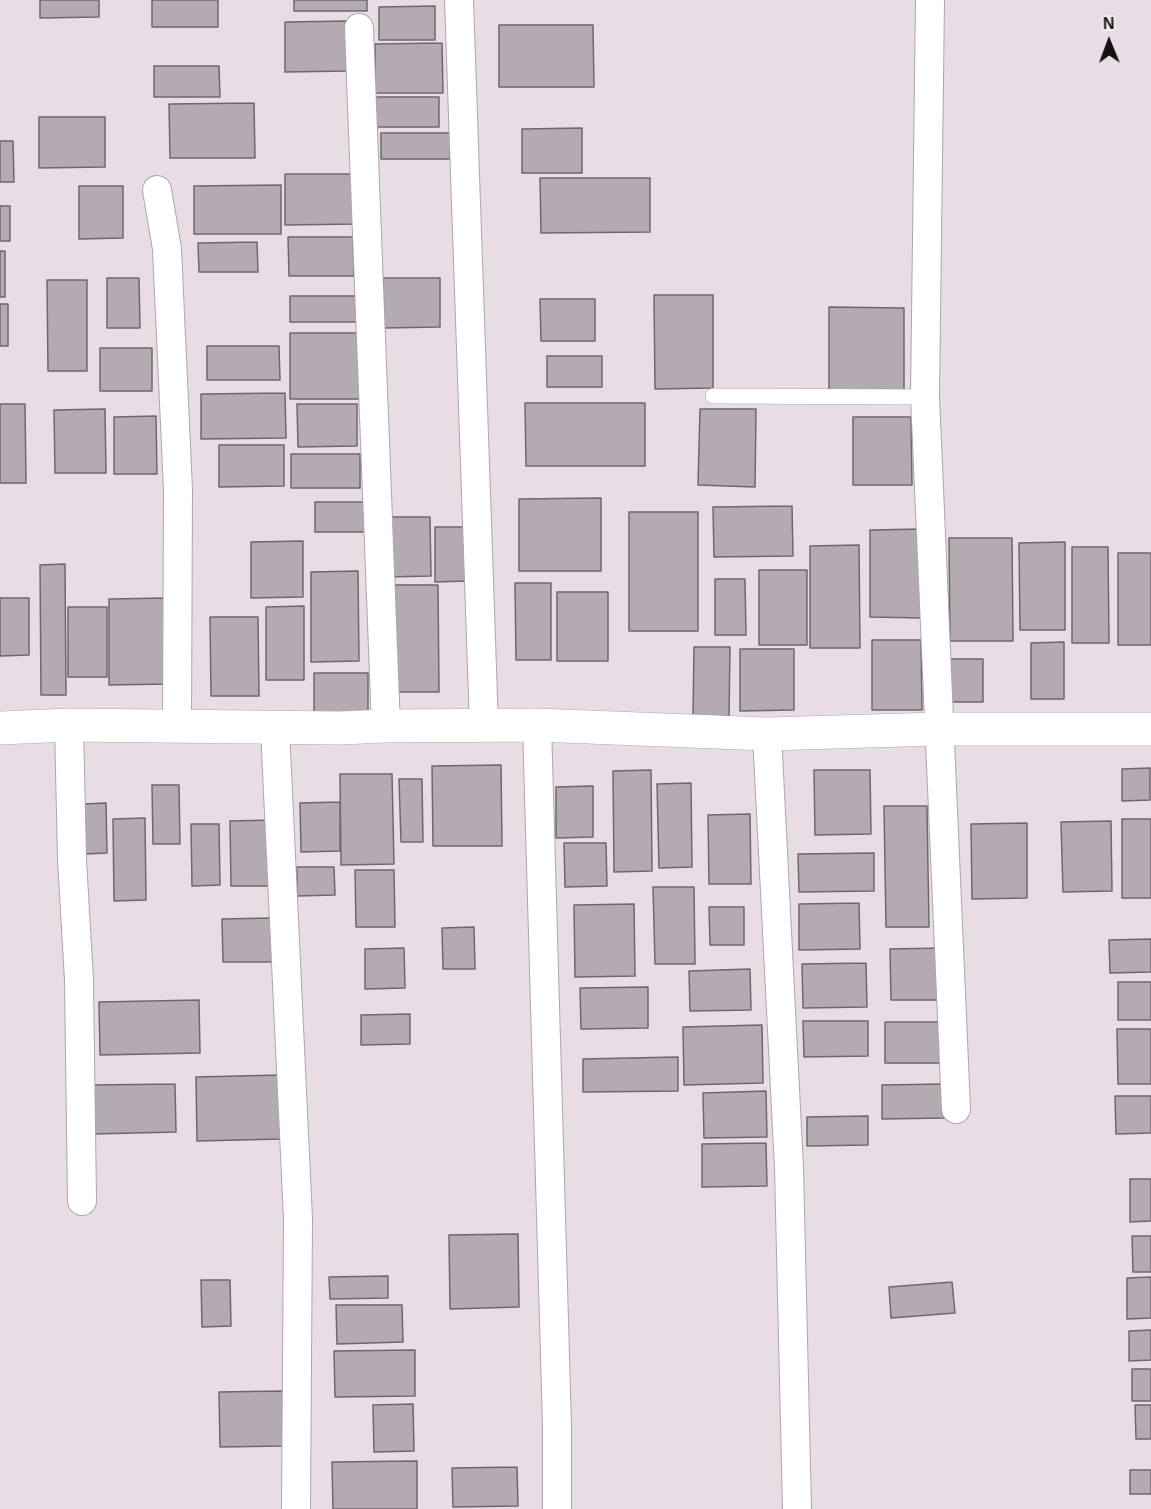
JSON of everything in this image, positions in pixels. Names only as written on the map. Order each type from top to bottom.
[{"type":"street","points":[[459,0],[484,726]]},
{"type":"street","points":[[930,0],[925,397],[956,1109]]},
{"type":"street","points":[[359,28],[386,726]]},
{"type":"street","points":[[157,190],[167,249],[178,490],[177,726]]},
{"type":"street","points":[[69,725],[72,860],[79,980],[82,1201]]},
{"type":"street","points":[[0,728],[69,725],[275,728],[537,725],[767,734],[938,729],[1151,729]]},
{"type":"street","points":[[537,725],[557,1426],[557,1509]]},
{"type":"street","points":[[275,728],[298,1219],[296,1509]]},
{"type":"street","points":[[767,734],[789,1168],[797,1509]]},
{"type":"lane","points":[[713,396],[925,397]]},
{"type":"building","points":[[40,0],[99,0],[99,17],[40,18]]},
{"type":"building","points":[[152,0],[218,0],[218,27],[152,27]]},
{"type":"building","points":[[294,0],[367,0],[367,11],[294,11]]},
{"type":"building","points":[[435,6],[435,40],[379,40],[379,7]]},
{"type":"building","points":[[349,21],[349,71],[285,72],[285,22]]},
{"type":"building","points":[[499,25],[593,25],[594,87],[499,87]]},
{"type":"building","points":[[442,43],[443,93],[375,93],[375,44]]},
{"type":"building","points":[[154,66],[219,66],[220,97],[154,97]]},
{"type":"building","points":[[376,97],[439,97],[439,127],[376,127]]},
{"type":"building","points":[[254,103],[255,158],[170,158],[169,104]]},
{"type":"building","points":[[39,117],[105,117],[105,167],[39,168]]},
{"type":"building","points":[[582,128],[582,173],[522,173],[522,129]]},
{"type":"building","points":[[381,133],[450,133],[450,159],[381,159]]},
{"type":"building","points":[[0,141],[13,141],[14,182],[0,182]]},
{"type":"building","points":[[285,174],[356,174],[357,224],[285,225]]},
{"type":"building","points":[[540,178],[650,178],[650,232],[541,233]]},
{"type":"building","points":[[281,185],[281,234],[194,234],[194,186]]},
{"type":"building","points":[[79,186],[123,186],[123,238],[79,239]]},
{"type":"building","points":[[0,206],[10,206],[10,241],[0,241]]},
{"type":"building","points":[[288,237],[353,237],[354,276],[289,276]]},
{"type":"building","points":[[257,242],[258,272],[199,272],[198,243]]},
{"type":"building","points":[[0,251],[5,251],[5,297],[0,297]]},
{"type":"building","points":[[107,278],[139,278],[140,328],[107,328]]},
{"type":"building","points":[[383,278],[440,278],[440,327],[384,328]]},
{"type":"building","points":[[47,280],[87,280],[87,371],[48,371]]},
{"type":"building","points":[[654,295],[713,295],[713,388],[655,389]]},
{"type":"building","points":[[290,296],[360,296],[360,322],[290,322]]},
{"type":"building","points":[[540,299],[595,299],[595,341],[541,341]]},
{"type":"building","points":[[0,304],[8,304],[8,346],[0,346]]},
{"type":"building","points":[[829,307],[904,308],[904,390],[829,390]]},
{"type":"building","points":[[290,333],[362,333],[363,399],[290,399]]},
{"type":"building","points":[[207,346],[279,346],[280,380],[207,380]]},
{"type":"building","points":[[100,348],[152,348],[152,391],[100,391]]},
{"type":"building","points":[[547,356],[602,356],[602,387],[547,387]]},
{"type":"building","points":[[285,393],[286,438],[201,439],[201,394]]},
{"type":"building","points":[[525,403],[645,403],[645,466],[526,466]]},
{"type":"building","points":[[0,404],[25,404],[26,483],[0,483]]},
{"type":"building","points":[[297,404],[357,404],[357,446],[298,447]]},
{"type":"building","points":[[105,409],[106,473],[55,473],[54,410]]},
{"type":"building","points":[[700,409],[756,409],[755,487],[698,485]]},
{"type":"building","points":[[156,416],[157,474],[114,474],[114,417]]},
{"type":"building","points":[[853,417],[911,417],[912,485],[853,485]]},
{"type":"building","points":[[219,445],[284,445],[284,486],[219,487]]},
{"type":"building","points":[[291,454],[360,454],[360,488],[291,488]]},
{"type":"building","points":[[601,498],[601,571],[519,571],[519,499]]},
{"type":"building","points":[[315,502],[367,502],[367,532],[315,532]]},
{"type":"building","points":[[792,506],[793,556],[714,557],[713,507]]},
{"type":"building","points":[[629,512],[698,512],[698,631],[629,631]]},
{"type":"building","points":[[384,517],[430,517],[431,576],[384,577]]},
{"type":"building","points":[[435,527],[466,527],[467,581],[435,582]]},
{"type":"building","points":[[923,529],[923,618],[870,617],[870,530]]},
{"type":"building","points":[[949,538],[1012,538],[1013,641],[950,641]]},
{"type":"building","points":[[303,541],[303,597],[251,598],[251,542]]},
{"type":"building","points":[[1065,542],[1065,630],[1020,630],[1019,543]]},
{"type":"building","points":[[859,545],[860,648],[810,648],[810,546]]},
{"type":"building","points":[[1072,547],[1108,547],[1109,643],[1072,643]]},
{"type":"building","points":[[1118,553],[1151,553],[1151,645],[1118,645]]},
{"type":"building","points":[[65,564],[66,695],[41,695],[40,565]]},
{"type":"building","points":[[759,570],[807,570],[807,645],[759,645]]},
{"type":"building","points":[[358,571],[359,661],[311,662],[311,572]]},
{"type":"building","points":[[715,579],[745,579],[746,635],[715,635]]},
{"type":"building","points":[[515,583],[551,583],[551,660],[516,660]]},
{"type":"building","points":[[389,585],[438,585],[439,692],[390,692]]},
{"type":"building","points":[[557,592],[608,592],[608,661],[557,661]]},
{"type":"building","points":[[0,598],[29,598],[29,655],[0,656]]},
{"type":"building","points":[[167,598],[167,684],[109,685],[109,599]]},
{"type":"building","points":[[304,606],[304,680],[266,680],[266,607]]},
{"type":"building","points":[[68,607],[107,607],[107,677],[68,677]]},
{"type":"building","points":[[210,617],[258,617],[259,696],[211,696]]},
{"type":"building","points":[[872,640],[921,640],[922,710],[872,710]]},
{"type":"building","points":[[1064,642],[1064,699],[1031,699],[1031,643]]},
{"type":"building","points":[[694,647],[730,647],[729,716],[693,716]]},
{"type":"building","points":[[740,649],[794,649],[794,710],[740,711]]},
{"type":"building","points":[[938,659],[983,659],[983,702],[939,702]]},
{"type":"building","points":[[314,673],[368,673],[368,717],[314,718]]},
{"type":"building","points":[[501,765],[502,846],[433,846],[432,766]]},
{"type":"building","points":[[1150,768],[1150,800],[1122,801],[1122,769]]},
{"type":"building","points":[[651,770],[652,871],[614,872],[613,771]]},
{"type":"building","points":[[814,770],[870,770],[871,834],[815,835]]},
{"type":"building","points":[[340,774],[392,774],[394,864],[341,865]]},
{"type":"building","points":[[399,779],[422,779],[423,842],[401,842]]},
{"type":"building","points":[[691,783],[692,867],[659,868],[657,784]]},
{"type":"building","points":[[152,785],[179,785],[180,844],[153,844]]},
{"type":"building","points":[[593,786],[593,837],[556,838],[556,787]]},
{"type":"building","points":[[340,802],[340,851],[301,852],[300,803]]},
{"type":"building","points":[[106,803],[107,853],[84,854],[83,804]]},
{"type":"building","points":[[884,806],[927,806],[929,927],[886,927]]},
{"type":"building","points":[[750,814],[751,884],[709,884],[708,815]]},
{"type":"building","points":[[145,818],[146,900],[114,901],[113,819]]},
{"type":"building","points":[[1122,819],[1151,819],[1151,898],[1122,898]]},
{"type":"building","points":[[274,820],[276,886],[231,886],[230,821]]},
{"type":"building","points":[[1111,821],[1112,891],[1063,892],[1061,822]]},
{"type":"building","points":[[1027,823],[1027,898],[972,899],[971,824]]},
{"type":"building","points":[[191,824],[219,824],[220,885],[192,886]]},
{"type":"building","points":[[564,843],[606,843],[607,886],[565,887]]},
{"type":"building","points":[[874,853],[874,891],[799,892],[798,854]]},
{"type":"building","points":[[297,867],[334,867],[335,895],[297,896]]},
{"type":"building","points":[[355,870],[394,870],[395,927],[356,927]]},
{"type":"building","points":[[653,887],[694,887],[695,964],[655,964]]},
{"type":"building","points":[[859,903],[860,949],[799,950],[799,904]]},
{"type":"building","points":[[634,904],[635,976],[575,977],[574,905]]},
{"type":"building","points":[[709,907],[744,907],[744,945],[710,945]]},
{"type":"building","points":[[272,918],[272,962],[223,962],[222,919]]},
{"type":"building","points":[[474,927],[475,969],[443,969],[442,928]]},
{"type":"building","points":[[1151,939],[1151,972],[1110,973],[1109,940]]},
{"type":"building","points":[[404,948],[405,988],[365,989],[365,949]]},
{"type":"building","points":[[944,948],[945,1000],[891,1000],[890,949]]},
{"type":"building","points":[[866,963],[867,1007],[803,1008],[802,964]]},
{"type":"building","points":[[750,969],[751,1010],[690,1011],[689,971]]},
{"type":"building","points":[[1118,982],[1151,982],[1151,1020],[1118,1020]]},
{"type":"building","points":[[648,987],[648,1028],[581,1029],[580,988]]},
{"type":"building","points":[[199,1000],[200,1053],[100,1055],[99,1002]]},
{"type":"building","points":[[410,1014],[410,1044],[361,1045],[361,1015]]},
{"type":"building","points":[[803,1021],[868,1021],[868,1056],[804,1057]]},
{"type":"building","points":[[885,1022],[940,1022],[941,1063],[885,1063]]},
{"type":"building","points":[[762,1025],[763,1083],[684,1085],[683,1027]]},
{"type":"building","points":[[1117,1029],[1151,1029],[1151,1084],[1118,1084]]},
{"type":"building","points":[[678,1057],[678,1091],[583,1092],[583,1059]]},
{"type":"building","points":[[281,1075],[281,1139],[197,1141],[196,1077]]},
{"type":"building","points":[[175,1084],[176,1132],[93,1134],[92,1085]]},
{"type":"building","points":[[944,1084],[944,1118],[882,1119],[882,1085]]},
{"type":"building","points":[[766,1091],[767,1137],[704,1138],[703,1093]]},
{"type":"building","points":[[1115,1096],[1151,1096],[1151,1133],[1116,1134]]},
{"type":"building","points":[[868,1116],[868,1145],[807,1146],[807,1117]]},
{"type":"building","points":[[766,1143],[767,1186],[702,1187],[702,1144]]},
{"type":"building","points":[[1130,1179],[1151,1179],[1151,1221],[1130,1222]]},
{"type":"building","points":[[518,1234],[519,1307],[450,1309],[449,1235]]},
{"type":"building","points":[[1132,1236],[1151,1236],[1151,1272],[1133,1272]]},
{"type":"building","points":[[388,1276],[388,1298],[330,1299],[329,1277]]},
{"type":"building","points":[[1151,1277],[1151,1318],[1127,1319],[1127,1278]]},
{"type":"building","points":[[201,1280],[230,1280],[231,1326],[202,1327]]},
{"type":"building","points":[[952,1282],[955,1313],[891,1318],[889,1287]]},
{"type":"building","points":[[336,1305],[402,1305],[403,1342],[337,1344]]},
{"type":"building","points":[[1151,1330],[1151,1360],[1129,1361],[1129,1331]]},
{"type":"building","points":[[415,1350],[415,1396],[335,1397],[334,1351]]},
{"type":"building","points":[[1132,1369],[1151,1369],[1151,1401],[1132,1401]]},
{"type":"building","points":[[283,1391],[283,1446],[220,1447],[219,1392]]},
{"type":"building","points":[[413,1404],[414,1451],[374,1452],[373,1405]]},
{"type":"building","points":[[1135,1405],[1151,1405],[1151,1439],[1136,1439]]},
{"type":"building","points":[[417,1461],[417,1509],[333,1509],[332,1462]]},
{"type":"building","points":[[517,1467],[518,1506],[453,1507],[452,1468]]},
{"type":"building","points":[[1130,1470],[1151,1470],[1151,1494],[1130,1494]]}]
